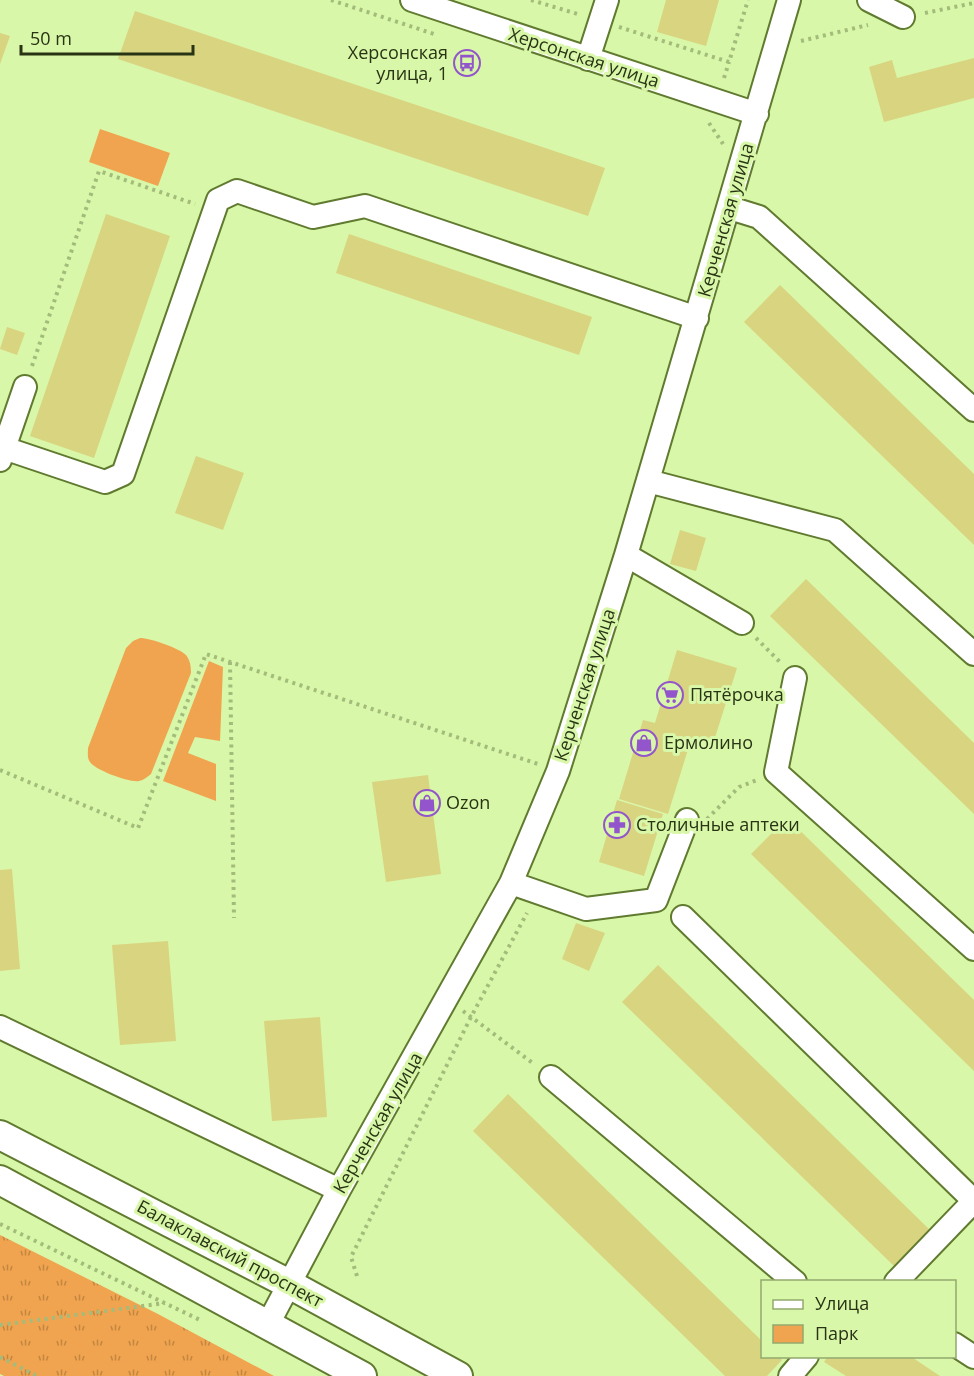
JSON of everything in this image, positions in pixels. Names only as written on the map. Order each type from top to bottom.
[{"type":"main road","name":"Балаклавский проспект","points":[[0,1135],[289,1284],[458,1376]]},
{"type":"main road","points":[[0,1180],[362,1376]]},
{"type":"street","name":"Херсонская улица","points":[[412,0],[443,5],[588,59],[757,114]]},
{"type":"street","name":"Керченская улица","points":[[268,1324],[339,1190],[512,883],[558,771],[626,555],[730,208],[789,0]]},
{"type":"street","points":[[869,0],[903,17]]},
{"type":"street","points":[[588,59],[604,10]]},
{"type":"street","points":[[25,387],[2,454],[105,483],[123,474],[218,200],[237,191],[313,217],[365,206],[697,318]]},
{"type":"street","points":[[730,208],[759,217],[974,410]]},
{"type":"street","points":[[648,481],[835,530],[974,654]]},
{"type":"street","points":[[626,555],[742,623]]},
{"type":"street","points":[[795,678],[776,772],[974,950]]},
{"type":"street","points":[[512,883],[537,894],[586,909],[656,900],[687,820]]},
{"type":"street","points":[[683,917],[974,1201],[897,1280]]},
{"type":"street","points":[[0,1027],[339,1190]]},
{"type":"street","points":[[551,1077],[794,1280]]},
{"type":"street","points":[[956,1345],[974,1357]]},
{"type":"street","points":[[790,1376],[805,1358]]},
{"type":"path","points":[[531,0],[604,10],[729,62]]},
{"type":"path","points":[[724,78],[748,0]]},
{"type":"path","points":[[710,123],[724,145]]},
{"type":"path","points":[[25,387],[99,171],[214,211]]},
{"type":"path","points":[[742,623],[795,678]]},
{"type":"path","points":[[0,770],[138,828],[206,654],[558,771]]},
{"type":"path","points":[[230,662],[234,918]]},
{"type":"path","points":[[675,851],[739,787],[776,772]]},
{"type":"path","points":[[357,1276],[351,1257],[471,1017],[537,894]]},
{"type":"path","points":[[447,1000],[551,1077]]},
{"type":"path","points":[[0,1224],[208,1324]]},
{"type":"path","points":[[0,1325],[166,1303]]},
{"type":"path","points":[[0,1357],[37,1376]]},
{"type":"green space","points":[[100,129],[170,153],[158,186],[89,162]]},
{"type":"green space","points":[[140,638],[164,644],[182,652],[188,659],[191,673],[151,774],[142,780],[135,781],[98,769],[88,759],[88,748],[126,648]]},
{"type":"green space","points":[[209,661],[223,667],[220,741],[195,737],[188,753],[216,764],[216,801],[163,781]]},
{"type":"green space","points":[[0,1235],[158,1314],[274,1376],[4,1376],[0,1374]]},
{"type":"building","points":[[666,0],[719,0],[706,46],[657,32]]},
{"type":"building","points":[[135,11],[605,168],[588,216],[118,59]]},
{"type":"building","points":[[0,33],[10,36],[0,64]]},
{"type":"building","points":[[974,58],[974,98],[884,122],[869,67],[892,60],[897,78]]},
{"type":"building","points":[[106,214],[170,236],[94,458],[30,436]]},
{"type":"building","points":[[349,234],[592,317],[579,355],[336,273]]},
{"type":"building","points":[[780,285],[974,474],[974,545],[744,322]]},
{"type":"building","points":[[7,327],[25,333],[17,355],[0,349]]},
{"type":"building","points":[[196,456],[244,473],[223,530],[175,513]]},
{"type":"building","points":[[680,530],[706,538],[696,571],[670,564]]},
{"type":"building","points":[[806,579],[974,743],[974,814],[770,616]]},
{"type":"building","points":[[677,650],[737,668],[711,750],[690,743],[668,814],[619,799],[643,720],[655,723]]},
{"type":"building","points":[[428,775],[441,874],[386,882],[372,782]]},
{"type":"building","points":[[617,800],[663,814],[644,876],[599,862]]},
{"type":"building","points":[[787,818],[974,1000],[974,1071],[751,854]]},
{"type":"building","points":[[12,869],[20,969],[0,971],[0,870]]},
{"type":"building","points":[[576,923],[605,933],[589,971],[562,959]]},
{"type":"building","points":[[168,941],[176,1041],[120,1045],[112,945]]},
{"type":"building","points":[[658,965],[932,1232],[896,1268],[622,1002]]},
{"type":"building","points":[[320,1017],[327,1117],[272,1121],[264,1021]]},
{"type":"building","points":[[508,1094],[761,1340],[761,1358],[780,1358],[782,1360],[767,1376],[725,1376],[473,1131]]},
{"type":"building","points":[[827,1358],[913,1358],[940,1376],[846,1376],[824,1362]]},
{"type":"place","name":"Херсонская улица, 1","points":[[467,63]]},
{"type":"place","name":"Пятёрочка","points":[[670,695]]},
{"type":"place","name":"Ермолино","points":[[644,743]]},
{"type":"place","name":"Ozon","points":[[427,803]]},
{"type":"place","name":"Столичные аптеки","points":[[617,825]]}]
